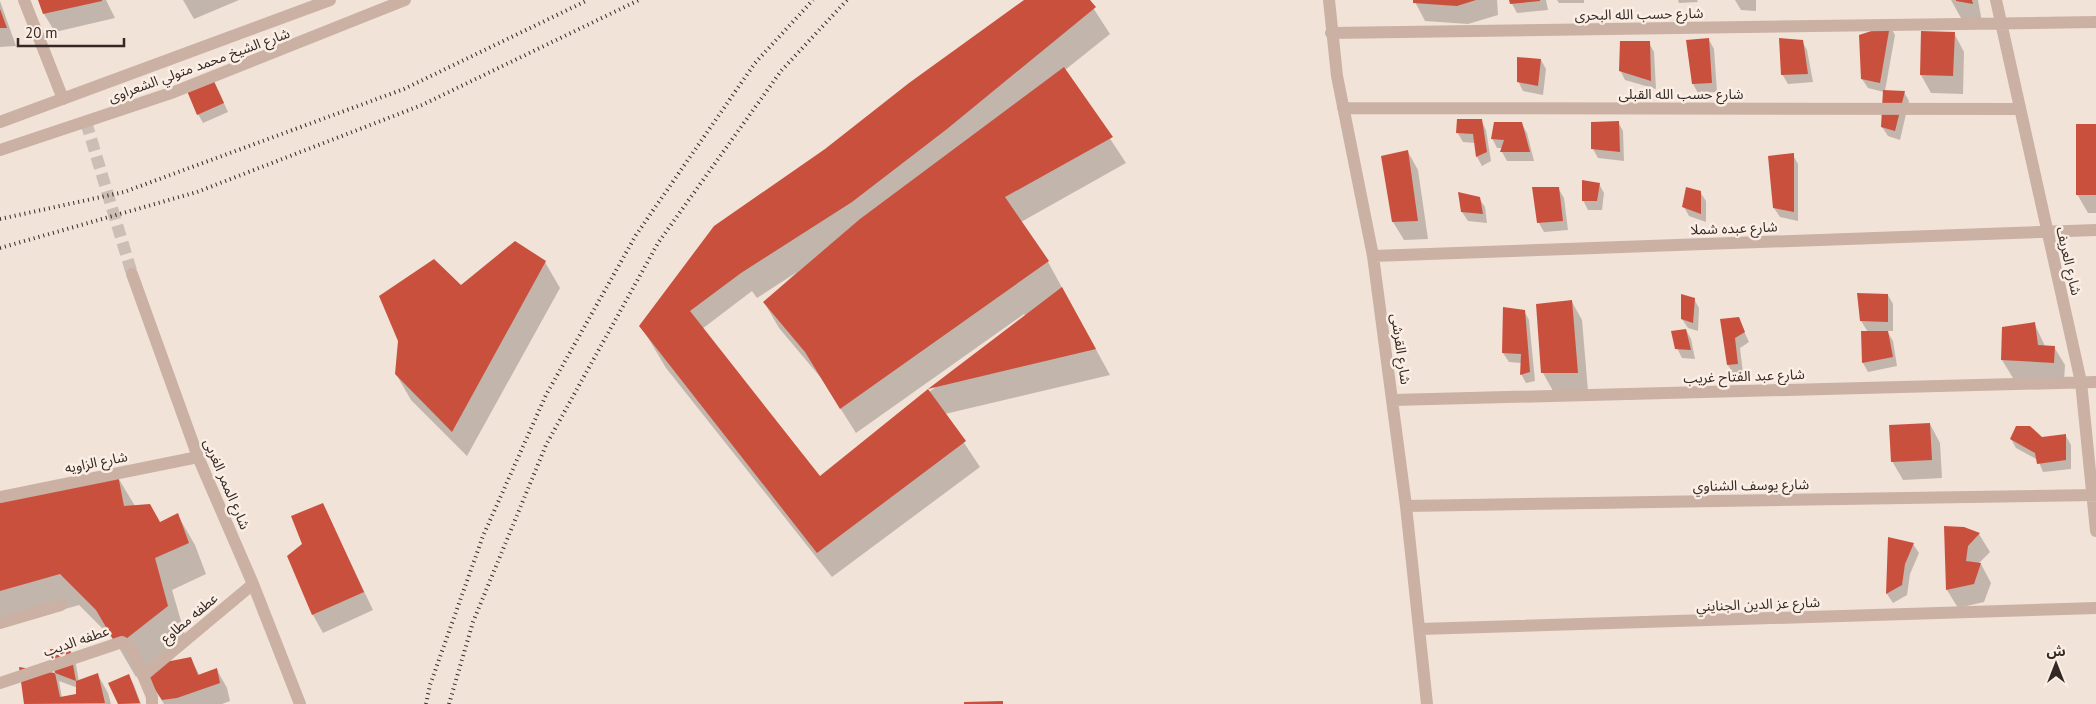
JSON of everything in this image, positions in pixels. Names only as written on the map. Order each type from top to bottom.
[{"type":"street","points":[[24,0],[63,99]]},
{"type":"street","name":"شارع الشيخ محمد متولي الشعراوى","points":[[0,122],[328,0]]},
{"type":"street","name":"شارع الشيخ محمد متولي الشعراوى","points":[[0,150],[174,92],[405,0]]},
{"type":"street","name":"شارع القرشى","points":[[1329,0],[1343,108],[1373,256],[1406,506],[1427,704]]},
{"type":"street","name":"شارع العريف","points":[[1996,0],[2081,382],[2095,495],[2096,531]]},
{"type":"street","name":"شارع حسب الله البحرى","points":[[1332,33],[2096,22]]},
{"type":"street","name":"شارع حسب الله القبلى","points":[[1343,108],[2020,109]]},
{"type":"street","name":"شارع عبده شملا","points":[[1373,256],[2096,230]]},
{"type":"street","name":"شارع الممر الغربى","points":[[132,274],[198,457],[253,584],[300,704]]},
{"type":"street","name":"شارع عبد الفتاح غريب","points":[[1393,400],[2096,382]]},
{"type":"street","name":"شارع الزاويه","points":[[0,497],[198,457]]},
{"type":"street","name":"شارع يوسف الشناوي","points":[[1406,506],[2095,495]]},
{"type":"street","name":"عطفه مطاوع","points":[[143,676],[253,584]]},
{"type":"street","points":[[0,623],[61,605]]},
{"type":"street","name":"شارع عز الدين الجنايني","points":[[1420,629],[2096,608]]},
{"type":"street","name":"عطفه الديب","points":[[0,683],[122,642],[132,649],[152,704]]},
{"type":"building","points":[[38,0],[102,0],[102,1],[43,14]]},
{"type":"building","points":[[1024,0],[1090,0],[1096,7],[947,129],[852,202],[741,273],[690,311],[820,476],[928,389],[966,441],[817,553],[639,326],[714,226],[825,149],[909,83]]},
{"type":"building","points":[[1413,0],[1476,0],[1457,6],[1413,3]]},
{"type":"building","points":[[1509,0],[1540,0],[1540,1],[1510,4]]},
{"type":"building","points":[[1972,0],[1973,4],[1956,1]]},
{"type":"building","points":[[0,9],[7,28],[0,28]]},
{"type":"building","points":[[1890,25],[1880,83],[1861,79],[1859,35]]},
{"type":"building","points":[[1921,31],[1955,32],[1953,76],[1920,75]]},
{"type":"building","points":[[1709,38],[1712,83],[1692,84],[1686,40]]},
{"type":"building","points":[[1779,38],[1803,40],[1808,74],[1781,75]]},
{"type":"building","points":[[1620,41],[1650,41],[1651,81],[1619,71]]},
{"type":"building","points":[[1517,57],[1541,59],[1538,86],[1517,82]]},
{"type":"building","points":[[1064,67],[1113,137],[1005,197],[1049,261],[840,409],[805,352],[763,302],[860,219]]},
{"type":"building","points":[[213,79],[224,103],[197,115],[187,91]]},
{"type":"building","points":[[1883,90],[1905,91],[1895,131],[1881,127]]},
{"type":"building","points":[[1457,119],[1482,119],[1487,152],[1476,157],[1473,134],[1456,133]]},
{"type":"building","points":[[1619,121],[1620,152],[1591,149],[1591,122]]},
{"type":"building","points":[[1494,122],[1522,122],[1530,152],[1500,152],[1504,140],[1491,139]]},
{"type":"building","points":[[2076,124],[2096,124],[2096,195],[2076,195]]},
{"type":"building","points":[[1408,150],[1418,221],[1392,222],[1381,156]]},
{"type":"building","points":[[1794,153],[1794,212],[1773,208],[1768,156]]},
{"type":"building","points":[[1582,180],[1600,183],[1597,201],[1582,201]]},
{"type":"building","points":[[1532,187],[1559,187],[1563,221],[1537,223]]},
{"type":"building","points":[[1686,187],[1701,191],[1701,214],[1682,207]]},
{"type":"building","points":[[1458,192],[1480,197],[1483,214],[1461,212]]},
{"type":"building","points":[[515,241],[546,261],[452,432],[395,374],[398,341],[379,296],[434,259],[461,285]]},
{"type":"building","points":[[1062,287],[1096,349],[928,389]]},
{"type":"building","points":[[1857,293],[1888,294],[1888,322],[1860,321]]},
{"type":"building","points":[[1681,294],[1695,298],[1693,323],[1681,319]]},
{"type":"building","points":[[1572,300],[1578,373],[1541,373],[1536,304]]},
{"type":"building","points":[[1503,307],[1525,310],[1530,372],[1520,375],[1521,354],[1502,353]]},
{"type":"building","points":[[1739,317],[1745,332],[1735,338],[1738,364],[1727,365],[1720,319]]},
{"type":"building","points":[[2035,322],[2038,345],[2055,346],[2054,363],[2001,360],[2002,327]]},
{"type":"building","points":[[1686,329],[1691,350],[1675,349],[1671,331]]},
{"type":"building","points":[[1861,331],[1888,331],[1893,357],[1862,363]]},
{"type":"building","points":[[1930,423],[1932,460],[1891,462],[1889,425]]},
{"type":"building","points":[[2016,426],[2030,426],[2042,437],[2066,434],[2066,460],[2037,464],[2035,453],[2010,439]]},
{"type":"building","points":[[118,475],[124,506],[150,504],[160,522],[178,513],[189,543],[155,558],[168,606],[117,646],[96,610],[60,574],[0,591],[0,502]]},
{"type":"building","points":[[323,503],[364,592],[312,615],[287,556],[302,544],[291,516]]},
{"type":"building","points":[[1944,526],[1964,527],[1980,533],[1968,546],[1966,561],[1981,563],[1974,584],[1946,590]]},
{"type":"building","points":[[1888,537],[1914,543],[1905,564],[1902,585],[1886,594]]},
{"type":"building","points":[[50,649],[70,649],[76,681],[55,673]]},
{"type":"building","points":[[191,657],[198,675],[217,668],[220,683],[177,698],[162,700],[140,667]]},
{"type":"building","points":[[19,667],[55,673],[60,697],[76,694],[76,681],[98,673],[105,703],[24,704]]},
{"type":"building","points":[[129,674],[140,703],[118,704],[108,683]]},
{"type":"building","points":[[1003,701],[1003,704],[964,704],[964,702]]},
{"type":"tunnel","points":[[86,122],[132,274]]},
{"type":"railway","points":[[0,219],[124,192],[404,89],[588,0]]},
{"type":"railway","points":[[0,248],[197,192],[422,105],[639,0]]},
{"type":"railway","points":[[426,704],[430,685],[483,536],[546,395],[636,235],[755,63],[813,0]]},
{"type":"railway","points":[[449,704],[473,622],[546,445],[658,243],[781,71],[847,0]]}]
